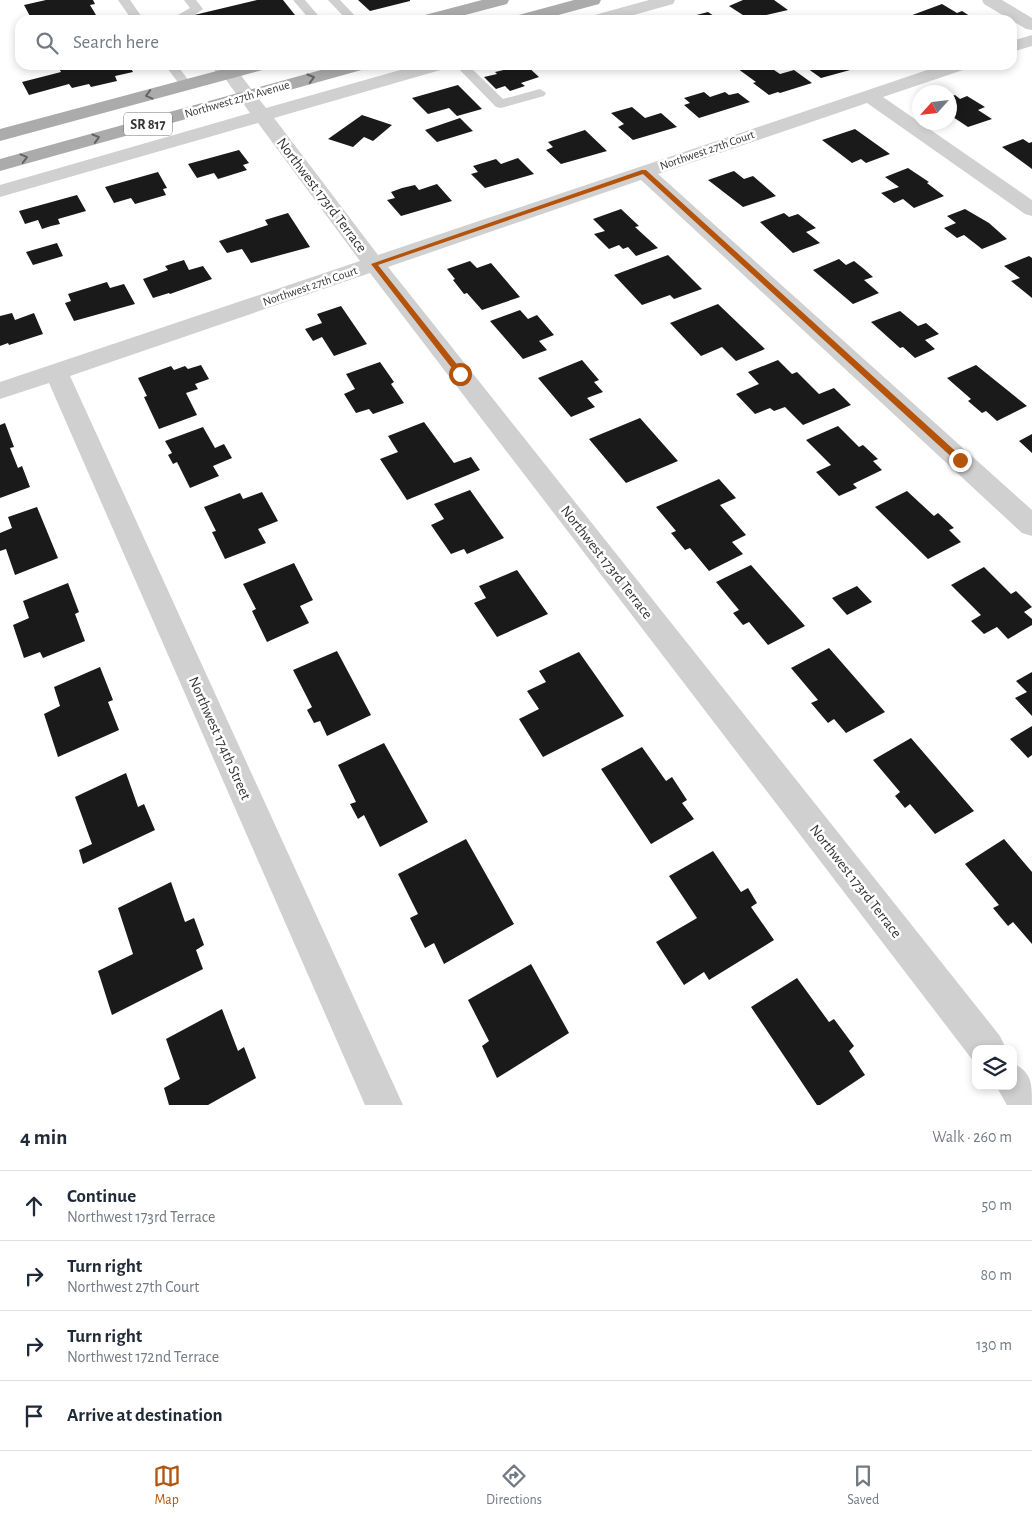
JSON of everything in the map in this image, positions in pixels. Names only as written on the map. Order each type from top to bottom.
[{"type":"main road","points":[[446,15],[501,0]]},
{"type":"main road","points":[[539,15],[592,0]]},
{"type":"main road","name":"Northwest 27th Avenue","points":[[0,165],[255,106],[346,70]]},
{"type":"main road","name":"Northwest 27th Avenue","points":[[1,133],[186,85],[224,71]]},
{"type":"street","points":[[614,15],[667,0]]},
{"type":"street","points":[[990,0],[1015,15]]},
{"type":"street","points":[[1017,16],[1032,25]]},
{"type":"street","points":[[1017,45],[1032,40]]},
{"type":"street","points":[[0,191],[255,106],[416,70]]},
{"type":"street","name":"Northwest 27th Court","points":[[0,391],[945,70]]},
{"type":"street","name":"Northwest 173rd Terrace","points":[[224,71],[255,106],[374,264],[984,1045]]},
{"type":"street","points":[[869,96],[1032,210]]},
{"type":"street","points":[[644,172],[1032,526]]},
{"type":"street","name":"Northwest 174th Street","points":[[56,372],[384,1105]]},
{"type":"street","points":[[1017,1087],[1031,1105]]},
{"type":"lane","points":[[124,0],[134,15]]},
{"type":"lane","points":[[185,15],[196,9],[190,0]]},
{"type":"lane","points":[[299,0],[312,15]]},
{"type":"lane","points":[[334,0],[348,15]]},
{"type":"lane","points":[[175,70],[186,85]]},
{"type":"lane","points":[[467,70],[501,104],[540,93]]},
{"type":"building","points":[[46,0],[93,0],[95,4],[90,5],[96,15],[29,15],[24,5]]},
{"type":"building","points":[[257,0],[283,0],[295,15],[194,15]]},
{"type":"building","points":[[358,0],[410,0],[410,1],[370,11]]},
{"type":"building","points":[[743,0],[774,0],[788,10],[766,15],[743,15],[729,6]]},
{"type":"building","points":[[942,4],[957,13],[962,11],[968,15],[912,15]]},
{"type":"building","points":[[708,12],[712,15],[696,15]]},
{"type":"building","points":[[60,70],[132,70],[133,72],[115,76],[117,81],[91,87],[89,84],[72,88],[69,84],[29,95],[22,82],[61,72]]},
{"type":"building","points":[[504,70],[531,70],[539,77],[521,83],[525,86],[510,91],[505,86],[496,89],[484,77],[497,74],[495,72]]},
{"type":"building","points":[[740,70],[774,70],[780,74],[794,70],[812,83],[769,95],[753,83],[756,82]]},
{"type":"building","points":[[810,70],[850,70],[821,78]]},
{"type":"building","points":[[458,85],[482,109],[457,116],[449,108],[428,114],[412,98]]},
{"type":"building","points":[[704,92],[710,97],[725,92],[729,95],[738,93],[750,102],[699,118],[684,105],[690,103],[684,98]]},
{"type":"building","points":[[967,96],[985,107],[978,110],[992,119],[968,127],[957,120],[957,97],[960,99]]},
{"type":"building","points":[[632,107],[645,118],[661,113],[677,127],[633,140],[618,127],[624,124],[611,113]]},
{"type":"building","points":[[362,115],[392,125],[373,141],[364,137],[353,147],[328,139]]},
{"type":"building","points":[[460,118],[473,131],[437,142],[425,130]]},
{"type":"building","points":[[855,129],[890,154],[866,163],[861,159],[852,163],[822,140]]},
{"type":"building","points":[[585,130],[607,151],[561,164],[546,150],[553,147],[548,142]]},
{"type":"building","points":[[1023,139],[1029,143],[1032,142],[1032,169],[1002,147]]},
{"type":"building","points":[[239,150],[249,163],[243,165],[247,170],[218,179],[214,173],[197,178],[188,164]]},
{"type":"building","points":[[518,158],[534,174],[485,188],[471,174],[478,172],[473,166],[496,159],[501,164]]},
{"type":"building","points":[[908,168],[929,182],[927,183],[944,196],[914,208],[903,199],[894,203],[881,193],[899,187],[885,177]]},
{"type":"building","points":[[734,171],[744,179],[753,176],[776,196],[743,207],[708,180]]},
{"type":"building","points":[[158,172],[167,188],[163,189],[166,195],[135,204],[131,198],[114,203],[105,187]]},
{"type":"building","points":[[437,184],[452,201],[401,216],[387,200],[395,198],[391,192],[402,188],[415,185],[419,190]]},
{"type":"building","points":[[77,195],[86,211],[58,219],[60,224],[42,229],[38,220],[25,224],[19,211]]},
{"type":"building","points":[[621,209],[639,226],[635,227],[658,248],[636,256],[628,247],[623,249],[619,245],[609,249],[594,234],[605,231],[593,219]]},
{"type":"building","points":[[965,209],[989,223],[1007,239],[982,249],[964,235],[957,238],[944,228],[956,223],[947,216]]},
{"type":"building","points":[[288,213],[310,247],[251,263],[242,249],[227,253],[219,241],[268,225],[265,220]]},
{"type":"building","points":[[784,213],[789,217],[798,214],[816,228],[806,232],[820,243],[793,253],[760,222]]},
{"type":"building","points":[[57,243],[63,256],[33,265],[26,252]]},
{"type":"building","points":[[668,255],[702,289],[674,299],[670,295],[642,305],[614,275]]},
{"type":"building","points":[[1029,256],[1032,258],[1032,298],[1011,281],[1020,278],[1004,266]]},
{"type":"building","points":[[839,259],[846,265],[854,261],[864,269],[873,277],[864,280],[879,293],[853,304],[813,270]]},
{"type":"building","points":[[184,260],[189,270],[203,266],[212,279],[153,298],[143,279],[168,270],[165,266]]},
{"type":"building","points":[[470,261],[477,268],[491,263],[520,297],[482,310],[467,293],[464,294],[447,269]]},
{"type":"building","points":[[107,282],[110,288],[124,284],[135,304],[74,321],[65,303],[71,301],[68,294]]},
{"type":"building","points":[[718,304],[765,349],[736,361],[722,347],[701,356],[670,323]]},
{"type":"building","points":[[341,306],[367,344],[334,356],[322,337],[313,341],[305,329],[322,323],[317,314]]},
{"type":"building","points":[[520,310],[528,319],[537,315],[554,335],[539,341],[547,350],[523,359],[490,321]]},
{"type":"building","points":[[900,311],[918,326],[926,323],[939,334],[925,340],[935,349],[915,358],[903,347],[900,348],[871,322]]},
{"type":"building","points":[[12,313],[15,320],[34,313],[43,334],[0,346],[0,316]]},
{"type":"building","points":[[582,360],[599,380],[594,382],[603,392],[587,398],[595,407],[571,417],[538,378]]},
{"type":"building","points":[[778,360],[792,374],[797,372],[819,394],[834,388],[851,405],[803,425],[785,407],[774,411],[770,408],[755,414],[736,394],[759,384],[748,372]]},
{"type":"building","points":[[380,362],[394,382],[391,384],[404,403],[373,414],[369,409],[356,413],[344,394],[355,389],[346,374]]},
{"type":"building","points":[[201,365],[209,379],[195,384],[198,389],[186,393],[197,415],[159,429],[144,397],[147,396],[138,378],[171,366],[174,370],[185,366],[188,369]]},
{"type":"building","points":[[976,365],[1027,406],[997,421],[986,411],[982,413],[968,401],[971,399],[947,378]]},
{"type":"building","points":[[640,418],[678,461],[626,483],[589,439]]},
{"type":"building","points":[[424,422],[454,463],[471,457],[480,470],[407,500],[380,459],[398,452],[388,436]]},
{"type":"building","points":[[5,423],[14,447],[10,448],[18,468],[22,466],[30,487],[0,498],[0,425]]},
{"type":"building","points":[[838,426],[859,447],[863,445],[878,459],[873,461],[882,470],[853,484],[857,488],[839,496],[816,472],[831,465],[806,440]]},
{"type":"building","points":[[203,427],[215,448],[224,444],[232,458],[213,466],[219,476],[190,488],[177,462],[173,464],[168,455],[172,453],[165,441]]},
{"type":"building","points":[[1032,434],[1032,453],[1019,441]]},
{"type":"building","points":[[719,479],[736,498],[720,505],[746,535],[732,542],[743,554],[709,571],[690,548],[685,550],[671,533],[676,531],[656,507]]},
{"type":"building","points":[[470,490],[504,538],[467,554],[464,549],[451,554],[431,525],[444,519],[434,504]]},
{"type":"building","points":[[907,491],[934,516],[938,513],[954,528],[949,530],[961,542],[928,559],[875,507]]},
{"type":"building","points":[[262,492],[278,521],[258,529],[266,543],[225,559],[212,532],[216,531],[204,507],[240,493],[243,499]]},
{"type":"building","points":[[37,507],[58,558],[15,575],[6,549],[0,551],[0,533],[12,528],[8,517]]},
{"type":"building","points":[[294,563],[313,600],[300,606],[309,623],[267,642],[252,611],[256,609],[243,584]]},
{"type":"building","points":[[751,565],[805,626],[768,645],[749,622],[743,625],[733,613],[739,610],[716,582]]},
{"type":"building","points":[[984,567],[1011,594],[1016,591],[1032,607],[1024,612],[1032,619],[1032,625],[1008,639],[997,627],[984,634],[971,621],[981,615],[951,585]]},
{"type":"building","points":[[517,570],[548,614],[497,637],[474,603],[486,598],[479,586]]},
{"type":"building","points":[[68,583],[79,612],[75,614],[85,641],[43,658],[40,652],[24,658],[13,625],[29,618],[23,601]]},
{"type":"building","points":[[857,586],[872,602],[847,615],[832,598]]},
{"type":"building","points":[[829,648],[885,712],[846,733],[834,719],[828,723],[811,703],[818,700],[791,668]]},
{"type":"building","points":[[337,651],[371,715],[327,736],[320,721],[314,723],[307,710],[312,707],[293,670]]},
{"type":"building","points":[[579,652],[624,716],[543,757],[519,719],[539,709],[527,691],[546,682],[539,671]]},
{"type":"building","points":[[100,667],[113,700],[108,702],[119,730],[58,757],[44,714],[60,706],[54,687]]},
{"type":"building","points":[[1032,672],[1032,716],[1015,698],[1027,692],[1016,681]]},
{"type":"building","points":[[1032,726],[1032,755],[1028,758],[1010,739]]},
{"type":"building","points":[[911,738],[974,811],[935,834],[910,804],[905,808],[895,796],[900,792],[873,760]]},
{"type":"building","points":[[384,743],[428,822],[380,847],[364,815],[358,819],[350,804],[356,802],[338,765]]},
{"type":"building","points":[[642,747],[666,781],[672,777],[687,800],[682,803],[694,819],[651,844],[601,769]]},
{"type":"building","points":[[126,773],[138,807],[144,804],[155,830],[83,864],[79,850],[92,844],[75,797]]},
{"type":"building","points":[[466,839],[514,924],[444,964],[434,943],[425,948],[410,918],[418,914],[398,874]]},
{"type":"building","points":[[1004,839],[1032,872],[1032,944],[1013,922],[1008,926],[993,908],[999,905],[965,864]]},
{"type":"building","points":[[713,851],[741,892],[748,888],[757,903],[751,907],[774,940],[709,980],[704,972],[684,985],[656,942],[697,918],[669,876]]},
{"type":"building","points":[[171,882],[185,922],[194,918],[204,945],[196,950],[203,969],[112,1015],[98,971],[133,954],[118,908]]},
{"type":"building","points":[[531,964],[569,1033],[497,1078],[482,1046],[489,1041],[468,1000]]},
{"type":"building","points":[[797,978],[829,1022],[834,1019],[854,1046],[849,1051],[865,1075],[820,1105],[817,1105],[751,1007]]},
{"type":"building","points":[[222,1009],[238,1051],[244,1047],[256,1078],[208,1105],[169,1105],[164,1088],[180,1079],[166,1039]]},
{"type":"route","points":[[460,374],[374,264],[644,172],[960,460]]}]
